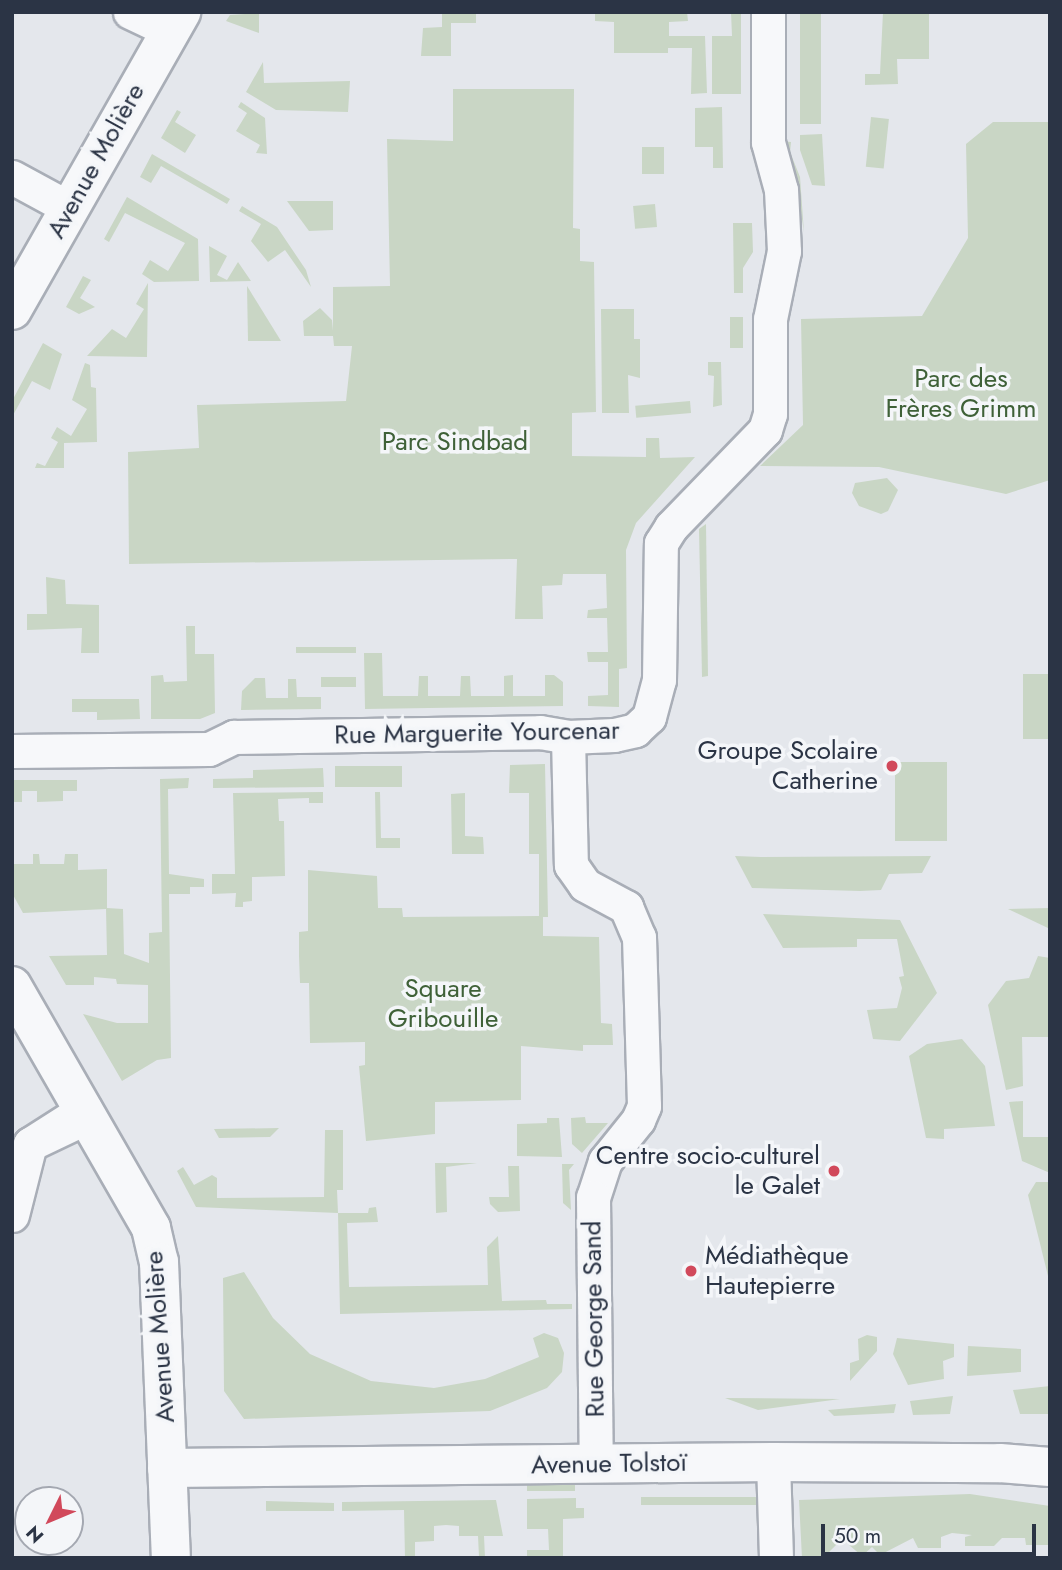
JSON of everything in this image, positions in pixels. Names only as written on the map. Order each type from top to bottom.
[{"type":"street","points":[[130,12],[175,22]]},
{"type":"street","name":"Rue Marguerite Yourcenar","points":[[12,751],[209,749],[234,737],[540,732],[568,737],[614,735],[635,730],[649,717],[659,680],[662,543],[671,527],[765,430],[770,414],[770,319],[784,251],[781,190],[768,142],[768,12]]},
{"type":"street","name":"Avenue Molière","points":[[12,310],[175,22]]},
{"type":"street","points":[[12,177],[69,208]]},
{"type":"street","name":"Rue George Sand","points":[[568,737],[571,865],[585,885],[626,907],[639,937],[644,1106],[638,1120],[606,1161],[593,1197],[596,1465]]},
{"type":"street","name":"Avenue Molière","points":[[12,986],[134,1192],[154,1240],[159,1262],[171,1558]]},
{"type":"street","points":[[12,1215],[30,1144],[87,1112]]},
{"type":"street","points":[[773,1462],[776,1558]]},
{"type":"street","name":"Avenue Tolstoï","points":[[167,1468],[773,1462],[1000,1463],[1050,1467]]},
{"type":"green space","points":[[442,12],[476,12],[476,23],[451,23],[451,56],[421,56],[423,28],[442,27]]},
{"type":"green space","points":[[595,12],[687,12],[688,21],[669,22],[669,36],[705,36],[707,93],[691,94],[692,48],[668,48],[668,53],[614,53],[614,22],[595,21]]},
{"type":"green space","points":[[731,12],[741,12],[741,94],[712,94],[712,36],[732,36]]},
{"type":"green space","points":[[800,12],[821,12],[821,124],[800,124]]},
{"type":"green space","points":[[883,12],[929,12],[929,59],[897,59],[898,84],[865,85],[865,74],[880,74]]},
{"type":"green space","points":[[259,13],[259,33],[226,21],[230,15]]},
{"type":"green space","points":[[263,62],[264,83],[350,81],[348,112],[276,110],[246,92]]},
{"type":"green space","name":"Parc Sindbad","points":[[453,89],[574,89],[573,228],[580,229],[580,261],[594,262],[596,412],[572,413],[572,456],[646,457],[646,438],[659,438],[660,458],[695,457],[636,523],[626,550],[627,668],[619,669],[619,707],[588,706],[588,696],[608,695],[608,662],[588,662],[587,652],[608,652],[607,618],[587,618],[588,610],[607,608],[606,574],[563,574],[562,585],[542,586],[543,619],[515,619],[517,559],[129,564],[128,452],[199,448],[197,405],[346,401],[352,346],[334,346],[333,336],[304,336],[303,321],[320,308],[332,320],[333,331],[333,287],[390,286],[387,139],[453,141]]},
{"type":"green space","points":[[241,102],[265,118],[267,154],[256,153],[260,145],[236,131],[247,113],[238,107]]},
{"type":"green space","points":[[722,107],[723,168],[713,168],[713,147],[695,147],[695,108]]},
{"type":"green space","points":[[177,110],[181,112],[175,122],[196,135],[185,153],[161,138]]},
{"type":"green space","points":[[871,117],[889,119],[884,169],[866,167]]},
{"type":"green space","name":"Parc des Frères Grimm","points":[[993,122],[1050,122],[1050,480],[1006,494],[879,467],[760,466],[803,425],[801,319],[922,316],[968,238],[966,144]]},
{"type":"green space","points":[[822,134],[825,186],[812,185],[800,150],[800,135]]},
{"type":"green space","points":[[781,141],[791,142],[790,152],[800,177],[804,233],[797,183]]},
{"type":"green space","points":[[642,147],[664,147],[664,174],[642,174]]},
{"type":"green space","points":[[152,154],[230,199],[227,204],[161,166],[151,183],[140,177]]},
{"type":"green space","points":[[127,197],[198,239],[199,281],[154,282],[142,274],[150,260],[168,271],[185,243],[125,213],[109,242],[104,239]]},
{"type":"green space","points":[[287,201],[333,201],[333,230],[309,231]]},
{"type":"green space","points":[[655,204],[657,227],[635,229],[633,206]]},
{"type":"green space","points":[[242,206],[277,227],[306,270],[311,287],[285,250],[268,262],[251,241],[261,224],[239,211]]},
{"type":"green space","points":[[733,223],[752,223],[753,252],[743,268],[743,293],[734,293]]},
{"type":"green space","points":[[209,246],[227,256],[217,275],[227,280],[238,262],[251,281],[210,282]]},
{"type":"green space","points":[[83,276],[91,280],[80,298],[95,307],[79,314],[66,307]]},
{"type":"green space","points":[[148,283],[147,357],[87,356],[112,329],[126,338],[144,309],[136,304]]},
{"type":"green space","points":[[247,286],[281,341],[248,341]]},
{"type":"green space","points":[[601,309],[634,309],[634,339],[640,339],[640,378],[628,375],[629,413],[602,413]]},
{"type":"green space","points":[[730,317],[743,317],[743,348],[730,348]]},
{"type":"green space","points":[[43,343],[62,354],[50,390],[32,381],[12,417],[12,401]]},
{"type":"green space","points":[[708,362],[721,362],[722,405],[713,407],[714,376],[708,375]]},
{"type":"green space","points":[[85,363],[90,365],[91,387],[96,388],[97,442],[64,443],[64,468],[35,468],[37,463],[45,466],[58,442],[51,438],[57,427],[71,436],[87,409],[72,400]]},
{"type":"green space","points":[[690,401],[691,413],[636,418],[635,406]]},
{"type":"green space","points":[[887,478],[898,490],[888,511],[881,514],[859,506],[852,493],[855,483]]},
{"type":"green space","points":[[706,524],[708,676],[702,677],[699,529]]},
{"type":"green space","points":[[46,577],[65,580],[66,604],[99,605],[99,653],[81,653],[82,628],[27,630],[27,614],[47,614]]},
{"type":"green space","points":[[186,626],[195,626],[195,654],[214,654],[215,713],[200,719],[151,719],[151,676],[163,675],[164,682],[187,681]]},
{"type":"green space","points":[[296,647],[356,647],[356,653],[296,653]]},
{"type":"green space","points":[[364,653],[382,653],[383,696],[418,696],[419,676],[428,676],[428,696],[460,696],[461,676],[470,676],[471,696],[504,696],[504,676],[513,675],[513,696],[545,696],[545,675],[554,675],[563,682],[563,706],[365,709]]},
{"type":"green space","points":[[1023,674],[1050,674],[1050,739],[1023,739]]},
{"type":"green space","points":[[321,677],[356,677],[356,687],[321,687]]},
{"type":"green space","points":[[255,678],[265,678],[266,698],[288,698],[288,679],[296,679],[297,697],[321,697],[321,709],[241,710],[242,691]]},
{"type":"green space","points":[[72,699],[139,699],[140,719],[97,720],[97,712],[72,712]]},
{"type":"green space","points":[[895,762],[947,762],[947,841],[895,841]]},
{"type":"green space","name":"Square Gribouille","points":[[545,764],[548,917],[543,917],[543,936],[599,937],[601,1023],[612,1024],[613,1045],[583,1045],[583,1051],[521,1046],[521,1100],[435,1102],[435,1134],[366,1141],[359,1066],[365,1065],[365,1042],[310,1043],[309,983],[300,983],[299,956],[299,932],[308,931],[308,870],[377,876],[378,908],[402,908],[403,917],[539,916],[539,854],[529,854],[529,793],[509,793],[510,765]]},
{"type":"green space","points":[[335,766],[402,766],[402,787],[335,787]]},
{"type":"green space","points":[[323,768],[324,787],[213,788],[213,779],[253,778],[253,770]]},
{"type":"green space","points":[[189,778],[188,788],[168,789],[169,874],[204,879],[204,887],[190,887],[190,894],[169,894],[171,1058],[157,1060],[122,1081],[83,1014],[117,1023],[148,1023],[148,985],[117,984],[116,979],[94,977],[94,985],[66,985],[49,956],[107,955],[106,909],[23,913],[12,893],[12,864],[33,864],[33,854],[39,854],[40,864],[64,864],[65,854],[78,854],[78,870],[107,869],[107,908],[123,909],[124,954],[149,963],[149,933],[162,932],[160,779]]},
{"type":"green space","points":[[12,780],[77,780],[77,791],[63,791],[63,801],[37,802],[37,791],[22,791],[22,802],[12,802]]},
{"type":"green space","points":[[323,792],[323,803],[309,803],[309,798],[278,799],[279,821],[284,821],[285,876],[252,877],[252,901],[243,902],[243,907],[235,907],[236,893],[212,894],[212,874],[235,874],[233,793]]},
{"type":"green space","points":[[375,792],[380,792],[381,838],[400,838],[400,848],[376,848]]},
{"type":"green space","points":[[465,793],[465,836],[483,837],[484,854],[452,854],[451,794]]},
{"type":"green space","points":[[735,856],[931,856],[922,873],[889,874],[881,890],[860,891],[752,888]]},
{"type":"green space","points":[[1050,908],[1050,929],[1008,909]]},
{"type":"green space","points":[[763,914],[900,920],[937,993],[900,1041],[873,1039],[867,1010],[897,1008],[902,988],[899,977],[904,976],[897,939],[857,939],[857,947],[783,948]]},
{"type":"green space","points":[[1038,956],[1050,958],[1050,1037],[1022,1037],[1023,1086],[1006,1090],[988,1005],[1006,981],[1029,978]]},
{"type":"green space","points":[[962,1039],[985,1066],[995,1126],[944,1129],[944,1139],[926,1138],[909,1056],[927,1044]]},
{"type":"green space","points":[[1023,1101],[1023,1137],[1050,1137],[1050,1173],[1022,1161],[1009,1102]]},
{"type":"green space","points":[[585,1117],[586,1123],[608,1123],[582,1153],[572,1144],[571,1118]]},
{"type":"green space","points":[[547,1118],[559,1118],[562,1157],[517,1156],[517,1124],[547,1123]]},
{"type":"green space","points":[[279,1128],[270,1137],[219,1138],[214,1129]]},
{"type":"green space","points":[[325,1130],[343,1130],[343,1190],[337,1190],[338,1213],[196,1207],[177,1171],[183,1167],[194,1185],[212,1175],[217,1178],[217,1198],[324,1197]]},
{"type":"green space","points":[[435,1163],[477,1163],[446,1167],[447,1212],[436,1213]]},
{"type":"green space","points":[[562,1164],[574,1164],[569,1170],[571,1210],[563,1203]]},
{"type":"green space","points":[[508,1166],[519,1166],[520,1211],[498,1212],[490,1204],[489,1197],[509,1197]]},
{"type":"green space","points":[[1036,1182],[1050,1182],[1050,1284],[1028,1195]]},
{"type":"green space","points":[[376,1207],[378,1222],[347,1223],[349,1287],[488,1285],[487,1247],[498,1236],[502,1301],[546,1300],[547,1304],[572,1304],[572,1309],[340,1314],[338,1213],[368,1213],[369,1208]]},
{"type":"green space","points":[[244,1272],[273,1318],[310,1354],[371,1381],[434,1388],[485,1379],[539,1357],[533,1338],[544,1333],[558,1338],[564,1353],[562,1372],[547,1388],[490,1411],[244,1419],[224,1391],[223,1278]]},
{"type":"green space","points":[[867,1335],[877,1337],[877,1351],[850,1381],[850,1363],[859,1360],[858,1339]]},
{"type":"green space","points":[[897,1338],[954,1344],[954,1357],[943,1361],[944,1379],[908,1385],[893,1354]]},
{"type":"green space","points":[[968,1346],[1021,1349],[1021,1372],[967,1376]]},
{"type":"green space","points":[[1050,1386],[1050,1414],[1020,1414],[1013,1390]]},
{"type":"green space","points":[[953,1396],[950,1414],[913,1415],[910,1401]]},
{"type":"green space","points":[[725,1398],[840,1399],[758,1410]]},
{"type":"green space","points":[[896,1404],[894,1413],[834,1416],[828,1410]]},
{"type":"green space","points":[[527,1481],[575,1481],[575,1491],[527,1491]]},
{"type":"green space","points":[[970,1494],[1050,1506],[1050,1551],[1049,1545],[1026,1545],[1025,1538],[1002,1538],[994,1546],[965,1546],[965,1537],[972,1535],[952,1533],[941,1537],[941,1548],[918,1548],[913,1538],[880,1555],[872,1547],[862,1556],[842,1539],[827,1554],[830,1558],[802,1558],[799,1500]]},
{"type":"green space","points":[[641,1497],[763,1497],[763,1505],[641,1505]]},
{"type":"green space","points":[[576,1498],[576,1508],[584,1508],[584,1518],[563,1519],[563,1558],[527,1558],[527,1550],[549,1550],[548,1529],[527,1529],[527,1499]]},
{"type":"green space","points":[[496,1500],[503,1536],[484,1536],[485,1558],[474,1558],[479,1557],[478,1536],[459,1536],[459,1526],[446,1525],[434,1526],[434,1541],[415,1542],[415,1558],[405,1558],[404,1510],[342,1511],[342,1502]]},
{"type":"green space","points":[[266,1501],[334,1503],[334,1511],[266,1511]]},
{"type":"place","name":"Groupe Scolaire Catherine","points":[[892,766]]},
{"type":"place","name":"Centre socio-culturel le Galet","points":[[834,1171]]},
{"type":"place","name":"Médiathèque Hautepierre","points":[[691,1271]]}]
